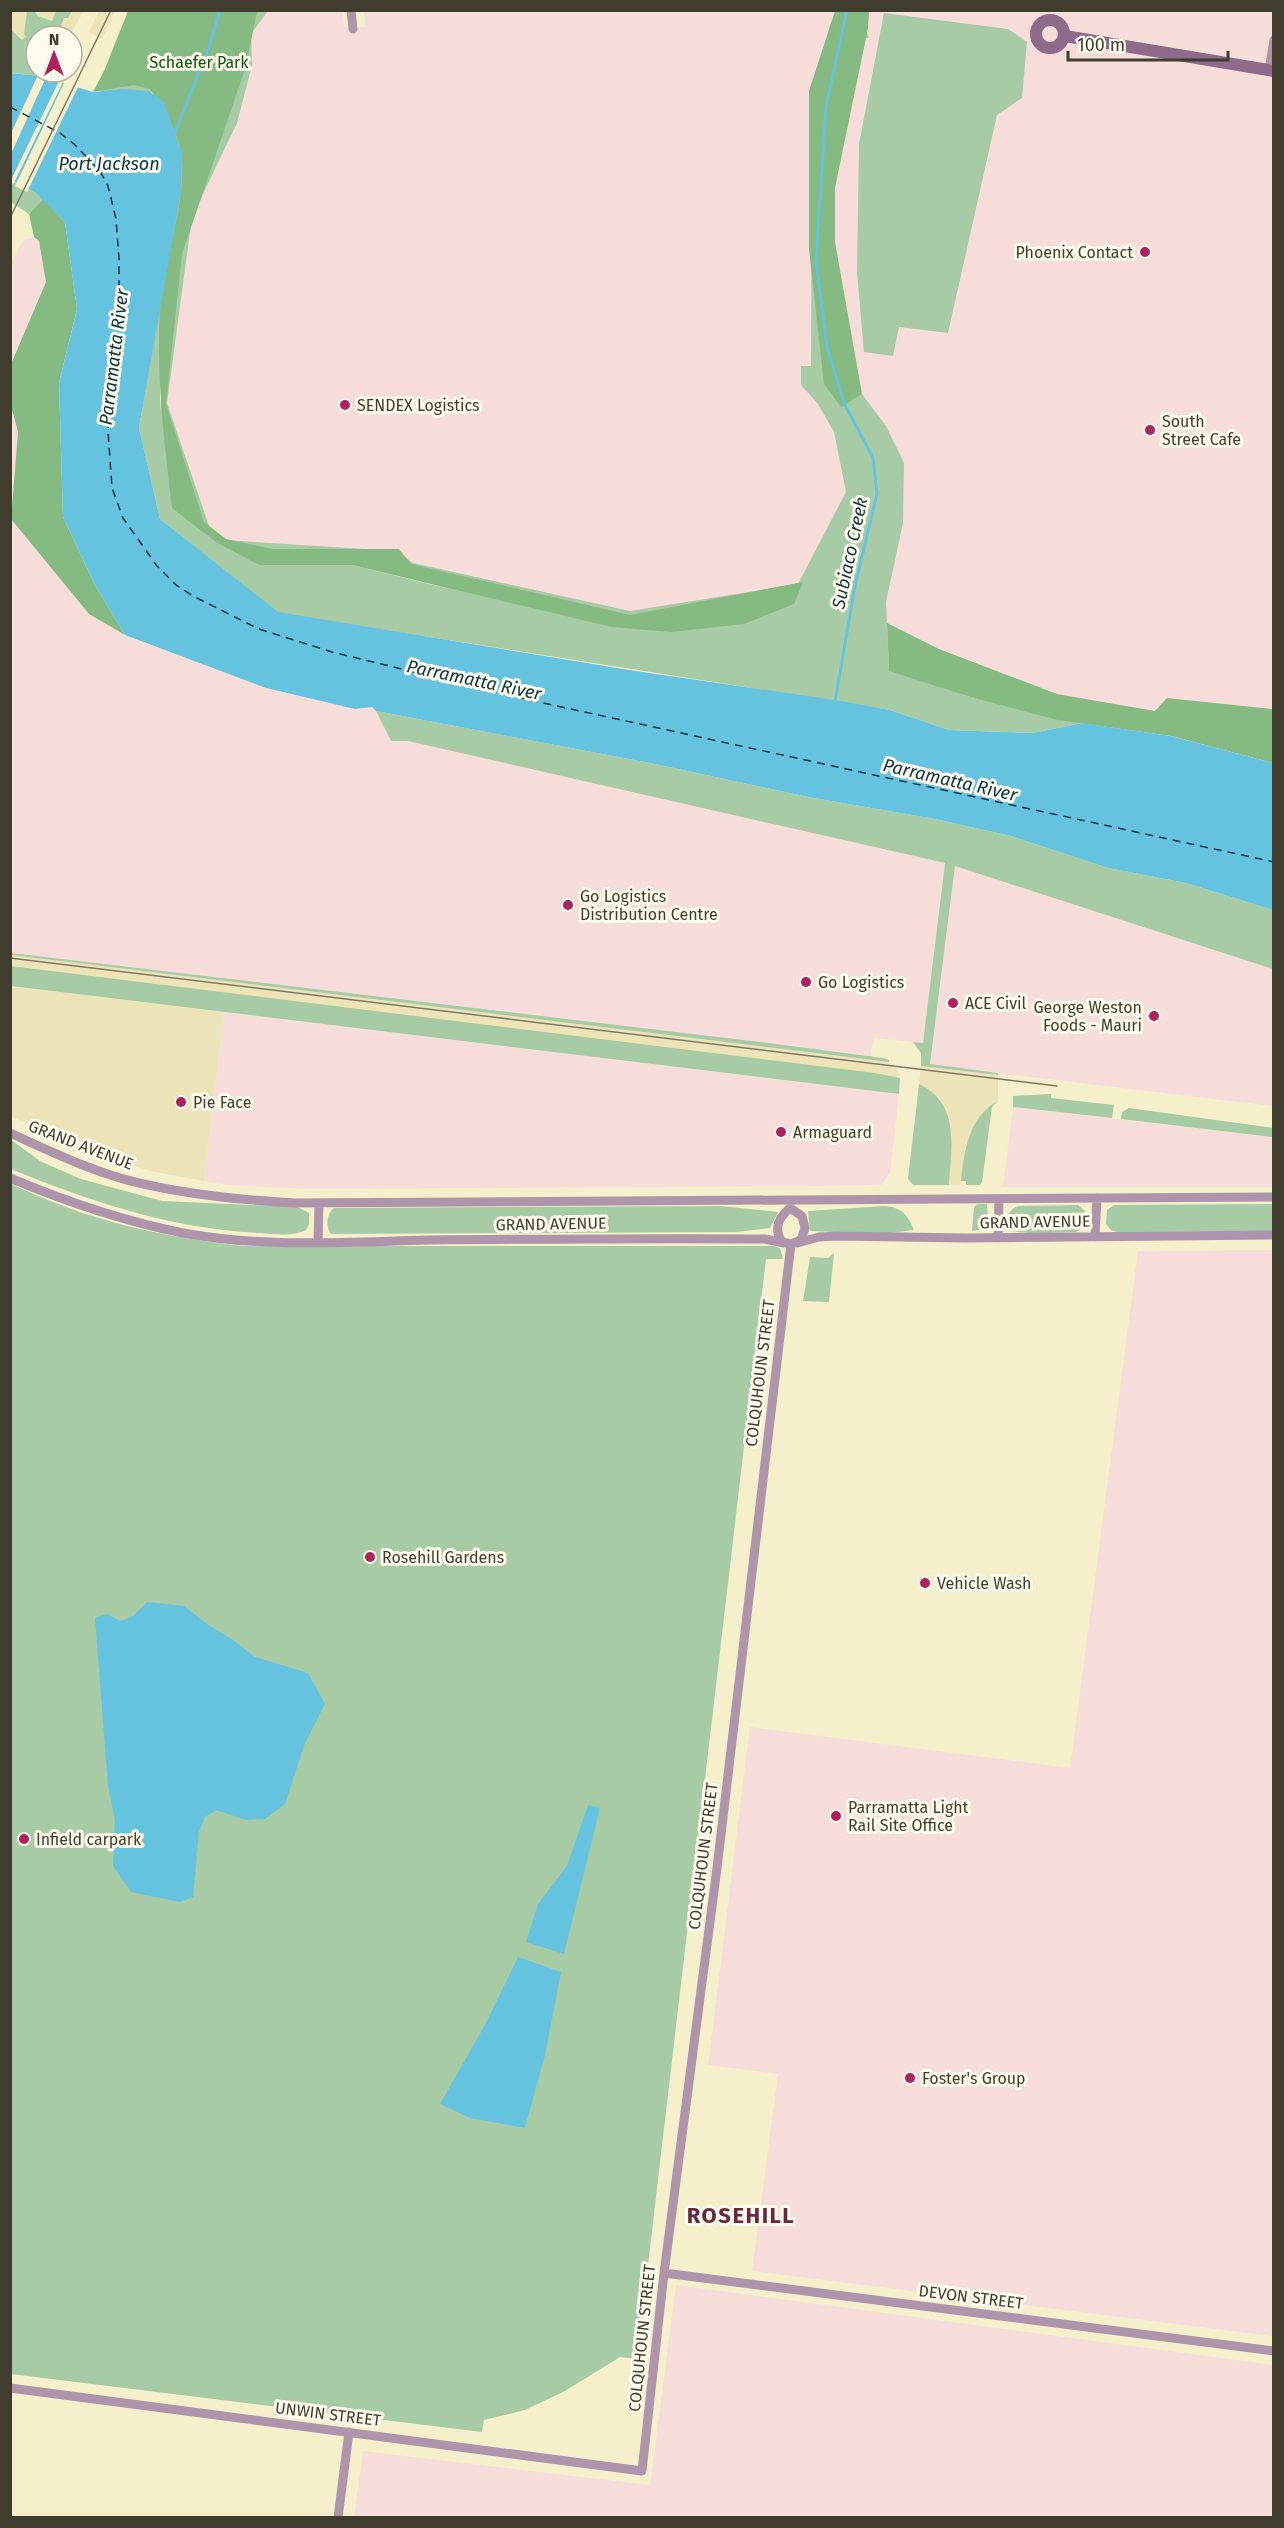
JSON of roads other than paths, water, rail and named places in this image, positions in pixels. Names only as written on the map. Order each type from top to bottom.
[{"type":"street","points":[[351,10],[353,29]]},
{"type":"street","points":[[1051,15],[1062,26],[1065,36],[1060,45],[1053,48],[1041,45],[1036,38],[1037,29],[1051,15]]},
{"type":"street","points":[[1065,36],[1271,70],[1274,40]]},
{"type":"street","name":"GRAND AVENUE","points":[[10,1133],[86,1166],[137,1183],[239,1200],[319,1203],[714,1202],[1274,1197]]},
{"type":"street","name":"GRAND AVENUE","points":[[10,1178],[68,1202],[118,1217],[184,1233],[242,1240],[318,1242],[630,1238],[765,1239],[791,1243],[837,1236],[999,1238],[1274,1235]]},
{"type":"street","points":[[1095,1237],[1097,1198]]},
{"type":"street","points":[[999,1199],[999,1238]]},
{"type":"street","name":"GRAND AVENUE","points":[[714,1202],[791,1208],[888,1200]]},
{"type":"street","points":[[318,1242],[319,1203]]},
{"type":"street","points":[[791,1208],[800,1214],[804,1223],[803,1235],[791,1243],[780,1238],[777,1227],[782,1215],[791,1208]]},
{"type":"street","name":"COLQUHOUN STREET","points":[[642,2471],[664,2273],[717,1868],[791,1243]]},
{"type":"street","name":"DEVON STREET","points":[[664,2273],[1274,2351]]},
{"type":"street","name":"UNWIN STREET","points":[[10,2388],[642,2471]]},
{"type":"street","points":[[338,2517],[349,2432]]},
{"type":"water","name":"Port Jackson","points":[[10,73],[24,74],[24,84],[66,84],[93,92],[122,89],[149,91],[164,102],[182,154],[181,192],[139,428],[160,519],[278,612],[629,670],[835,700],[890,710],[949,730],[1032,733],[1082,723],[1171,736],[1273,763],[1273,910],[1186,883],[1108,868],[1011,836],[935,819],[808,797],[655,764],[376,711],[372,707],[355,709],[266,688],[125,635],[96,587],[63,517],[59,383],[77,309],[65,222],[36,193],[11,180]]},
{"type":"water","points":[[147,1602],[184,1606],[255,1657],[308,1673],[325,1704],[305,1743],[285,1804],[265,1819],[246,1820],[216,1810],[205,1817],[199,1832],[193,1897],[180,1902],[131,1892],[113,1866],[115,1820],[108,1786],[95,1618],[107,1614],[121,1621],[133,1616]]},
{"type":"water","points":[[588,1805],[600,1808],[564,1954],[526,1942],[538,1904],[567,1866]]},
{"type":"water","points":[[518,1957],[561,1972],[545,2055],[525,2128],[470,2118],[440,2104],[486,2023]]},
{"type":"waterway","points":[[174,135],[208,50],[220,10]]},
{"type":"waterway","name":"Subiaco Creek","points":[[835,702],[855,586],[877,494],[873,458],[844,403],[827,347],[816,261],[826,107],[847,10]]},
{"type":"tram line","points":[[10,218],[111,10]]},
{"type":"tram line","points":[[10,958],[1057,1086]]},
{"type":"place","name":"Phoenix Contact","points":[[1145,252]]},
{"type":"place","name":"SENDEX Logistics","points":[[345,405]]},
{"type":"place","name":"South Street Cafe","points":[[1150,430]]},
{"type":"place","name":"Go Logistics Distribution Centre","points":[[568,905]]},
{"type":"place","name":"Go Logistics","points":[[806,982]]},
{"type":"place","name":"ACE Civil","points":[[953,1003]]},
{"type":"place","name":"George Weston Foods - Mauri","points":[[1154,1016]]},
{"type":"place","name":"Pie Face","points":[[181,1102]]},
{"type":"place","name":"Armaguard","points":[[781,1132]]},
{"type":"place","name":"Rosehill Gardens","points":[[370,1557]]},
{"type":"place","name":"Vehicle Wash","points":[[925,1583]]},
{"type":"place","name":"Parramatta Light Rail Site Office","points":[[836,1816]]},
{"type":"place","name":"Infield carpark","points":[[24,1839]]},
{"type":"place","name":"Foster's Group","points":[[910,2078]]},
{"type":"district","name":"ROSEHILL","points":[[741,2215]]},
{"type":"park label","name":"Schaefer Park","points":[[199,62]]},
{"type":"water label","name":"Parramatta River","points":[[114,357]]},
{"type":"water label","name":"Parramatta River","points":[[474,680]]},
{"type":"water label","name":"Parramatta River","points":[[950,780]]}]
